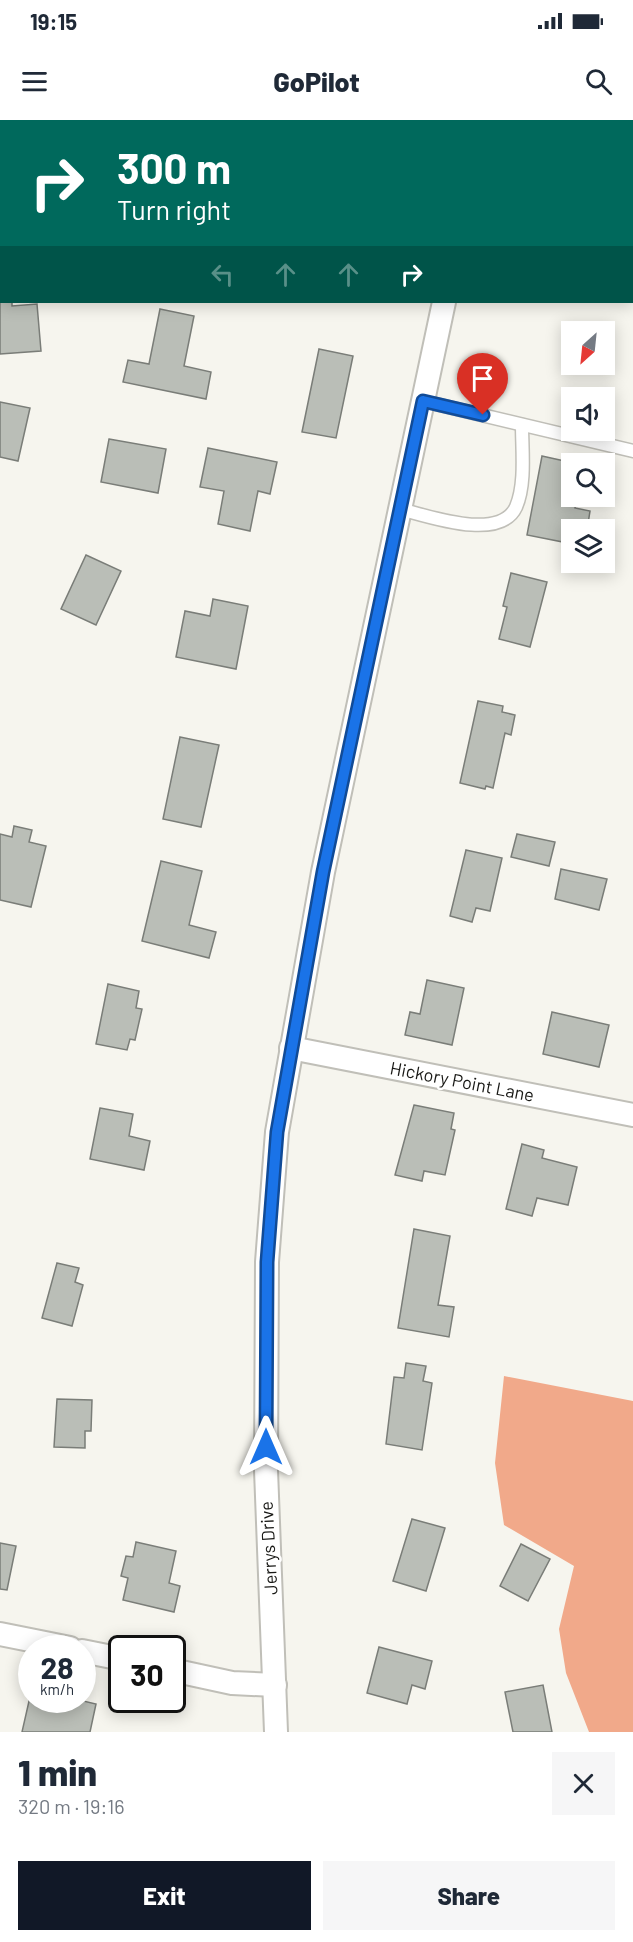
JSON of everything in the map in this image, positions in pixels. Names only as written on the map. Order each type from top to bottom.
[{"type":"street","name":"Jerrys Drive","points":[[276,1732],[266,1479],[267,1262],[277,1132],[323,872],[444,303]]},
{"type":"street","name":"Hickory Point Lane","points":[[291,1048],[633,1115]]},
{"type":"street","points":[[0,1634],[18,1638]]},
{"type":"street","points":[[186,1673],[232,1683],[275,1685]]},
{"type":"lane","points":[[423,401],[633,451]]},
{"type":"lane","points":[[400,509],[473,525],[499,523],[516,509],[520,490],[522,425]]},
{"type":"shaded area","points":[[504,1376],[633,1401],[633,1732],[589,1732],[566,1673],[559,1629],[574,1566],[504,1525],[495,1463]]},
{"type":"building","points":[[0,303],[12,303],[12,306],[37,304],[41,351],[0,354]]},
{"type":"building","points":[[160,309],[194,316],[184,366],[211,372],[206,399],[123,382],[128,360],[149,364]]},
{"type":"building","points":[[319,349],[353,356],[336,438],[302,432]]},
{"type":"building","points":[[0,402],[30,408],[18,461],[0,457]]},
{"type":"building","points":[[109,439],[166,449],[158,493],[101,482]]},
{"type":"building","points":[[208,448],[277,462],[270,494],[258,491],[250,531],[218,524],[224,491],[200,487]]},
{"type":"building","points":[[542,456],[561,460],[561,507],[575,507],[590,511],[589,519],[561,519],[561,542],[527,535]]},
{"type":"building","points":[[86,555],[121,571],[96,625],[61,609]]},
{"type":"building","points":[[511,573],[547,582],[530,647],[499,639],[507,607],[503,606]]},
{"type":"building","points":[[213,599],[248,606],[236,669],[176,657],[185,611],[210,616]]},
{"type":"building","points":[[478,701],[503,706],[502,712],[515,715],[511,735],[505,733],[493,788],[486,786],[485,789],[460,783]]},
{"type":"building","points":[[180,737],[219,745],[201,827],[163,819]]},
{"type":"building","points":[[14,826],[32,830],[29,842],[46,846],[31,907],[0,900],[0,834],[12,837]]},
{"type":"building","points":[[517,834],[555,842],[549,866],[511,857]]},
{"type":"building","points":[[466,850],[502,858],[490,911],[476,908],[472,922],[450,916]]},
{"type":"building","points":[[161,861],[202,871],[189,925],[216,932],[209,958],[142,941]]},
{"type":"building","points":[[561,869],[607,879],[599,910],[555,899]]},
{"type":"building","points":[[427,980],[464,988],[452,1045],[405,1035],[410,1012],[420,1014]]},
{"type":"building","points":[[108,984],[139,991],[136,1008],[142,1009],[135,1040],[130,1039],[127,1050],[96,1044]]},
{"type":"building","points":[[552,1012],[609,1025],[599,1067],[543,1054]]},
{"type":"building","points":[[414,1105],[454,1113],[451,1129],[455,1130],[445,1175],[424,1171],[422,1181],[395,1175]]},
{"type":"building","points":[[100,1108],[133,1114],[129,1136],[150,1141],[144,1170],[90,1159]]},
{"type":"building","points":[[522,1144],[544,1150],[542,1158],[577,1167],[568,1205],[537,1198],[532,1216],[506,1209]]},
{"type":"building","points":[[414,1229],[450,1236],[438,1305],[454,1307],[449,1337],[398,1328]]},
{"type":"building","points":[[57,1263],[79,1268],[75,1282],[83,1285],[72,1326],[42,1318]]},
{"type":"building","points":[[406,1363],[426,1366],[423,1381],[432,1383],[422,1450],[386,1444],[394,1377],[404,1378]]},
{"type":"building","points":[[57,1399],[92,1400],[91,1431],[85,1431],[85,1448],[54,1447]]},
{"type":"building","points":[[412,1519],[445,1528],[426,1591],[393,1581]]},
{"type":"building","points":[[136,1542],[176,1551],[169,1583],[180,1586],[174,1612],[123,1600],[128,1578],[121,1576],[126,1556],[133,1557]]},
{"type":"building","points":[[0,1543],[16,1546],[7,1590],[0,1589]]},
{"type":"building","points":[[521,1544],[550,1559],[528,1601],[500,1586]]},
{"type":"building","points":[[379,1647],[432,1661],[425,1689],[412,1685],[407,1704],[367,1693]]},
{"type":"building","points":[[543,1685],[552,1732],[513,1732],[505,1692]]},
{"type":"building","points":[[26,1713],[94,1713],[90,1732],[22,1732]]},
{"type":"route","points":[[266,1447],[267,1262],[277,1132],[323,872],[423,401],[483,415]]}]
